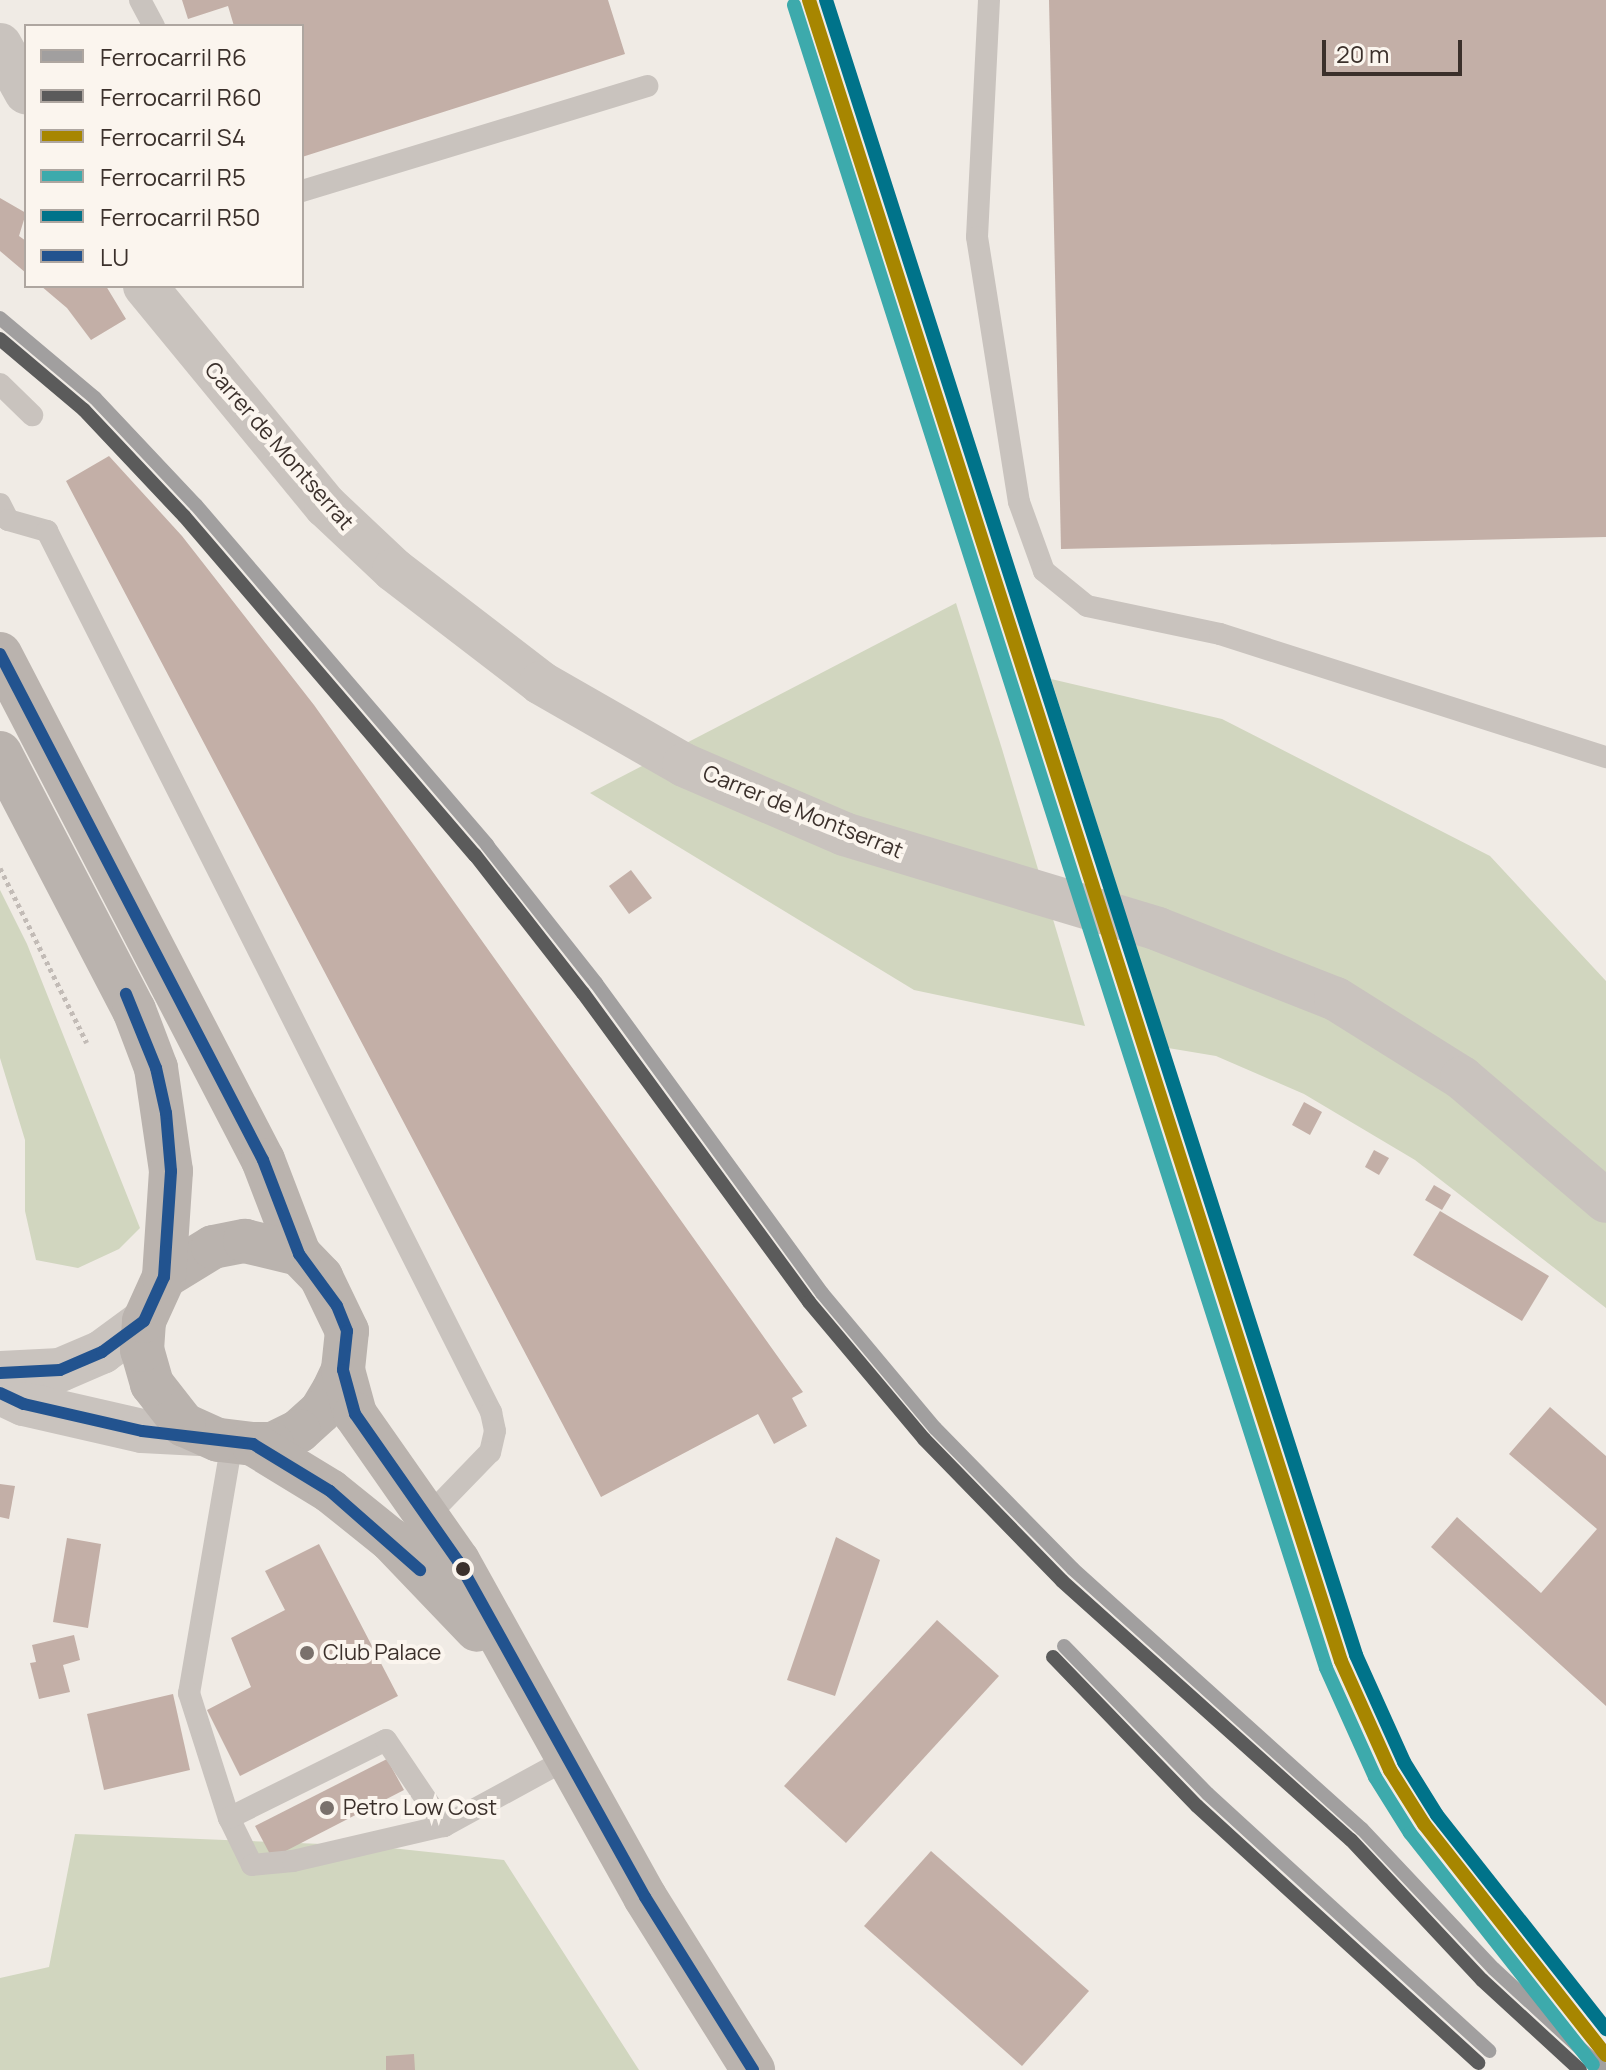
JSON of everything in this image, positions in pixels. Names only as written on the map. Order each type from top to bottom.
[{"type":"main road","points":[[0,654],[263,1160],[299,1254],[337,1306],[347,1331],[343,1370],[355,1414],[458,1561],[645,1897],[753,2070]]},
{"type":"main road","points":[[0,753],[134,1010],[156,1068],[171,1171],[164,1277],[144,1321],[142,1350],[152,1384],[172,1414],[330,1491],[391,1540],[519,1674]]},
{"type":"main road","points":[[164,1277],[213,1247],[245,1241],[299,1254]]},
{"type":"main road","points":[[228,1440],[272,1444],[299,1431],[321,1411],[343,1370]]},
{"type":"street","points":[[0,45],[24,88]]},
{"type":"street","name":"Carrer de Montserrat","points":[[147,288],[326,506],[416,588],[541,683],[684,765],[844,834],[1007,886],[1158,929],[1275,972],[1394,1032],[1519,1122],[1606,1201]]},
{"type":"street","points":[[0,1373],[60,1370],[102,1352],[144,1321]]},
{"type":"street","points":[[0,1393],[24,1404],[142,1431],[228,1440]]},
{"type":"lane","points":[[140,0],[153,24]]},
{"type":"lane","points":[[989,0],[977,237],[1019,502],[1044,571],[1087,606],[1220,634],[1606,757]]},
{"type":"lane","points":[[304,190],[647,86]]},
{"type":"lane","points":[[0,384],[32,415]]},
{"type":"lane","points":[[0,504],[8,520],[47,531],[491,1412],[495,1431],[490,1452],[426,1518]]},
{"type":"lane","points":[[228,1440],[189,1693],[229,1818],[252,1865],[293,1861],[444,1826],[567,1759]]},
{"type":"lane","points":[[229,1818],[386,1740],[444,1826]]},
{"type":"path","points":[[0,868],[87,1043]]},
{"type":"green space","points":[[956,603],[1085,1026],[914,990],[590,793]]},
{"type":"green space","points":[[1051,679],[1222,719],[1490,856],[1606,981],[1606,1308],[1415,1160],[1304,1094],[1216,1056],[1168,1048]]},
{"type":"green space","points":[[0,890],[27,944],[140,1228],[119,1249],[78,1268],[36,1260],[25,1211],[25,1140],[0,1058]]},
{"type":"green space","points":[[75,1834],[372,1846],[504,1860],[639,2070],[0,2070],[0,1978],[49,1967]]},
{"type":"building","points":[[182,0],[608,0],[625,54],[304,156],[304,24],[233,24],[228,6],[188,19]]},
{"type":"building","points":[[1049,0],[1606,0],[1606,537],[1061,549]]},
{"type":"building","points":[[0,198],[24,212],[19,236],[24,240],[24,271],[0,251]]},
{"type":"building","points":[[43,288],[107,288],[126,319],[91,340],[67,308]]},
{"type":"building","points":[[109,456],[182,536],[314,705],[803,1392],[792,1398],[807,1426],[774,1444],[758,1414],[601,1497],[66,481]]},
{"type":"building","points":[[631,870],[652,898],[629,914],[609,886]]},
{"type":"building","points":[[1304,1102],[1322,1112],[1310,1135],[1292,1125]]},
{"type":"building","points":[[1374,1150],[1389,1158],[1379,1175],[1365,1167]]},
{"type":"building","points":[[1434,1185],[1451,1195],[1442,1210],[1425,1200]]},
{"type":"building","points":[[1440,1211],[1549,1276],[1522,1321],[1413,1255]]},
{"type":"building","points":[[1550,1407],[1606,1456],[1606,1706],[1431,1547],[1457,1517],[1541,1593],[1597,1529],[1509,1454]]},
{"type":"building","points":[[0,1484],[15,1486],[9,1519],[0,1517]]},
{"type":"building","points":[[836,1537],[880,1560],[835,1696],[787,1680]]},
{"type":"building","points":[[67,1538],[101,1544],[88,1628],[53,1622]]},
{"type":"building","name":"Club Palace","points":[[319,1544],[398,1696],[240,1776],[207,1710],[251,1687],[231,1638],[285,1610],[265,1571]]},
{"type":"building","points":[[937,1620],[999,1676],[846,1843],[784,1786]]},
{"type":"building","points":[[74,1635],[80,1660],[63,1665],[70,1692],[39,1699],[30,1663],[36,1662],[32,1645]]},
{"type":"building","points":[[173,1694],[190,1770],[104,1790],[87,1714]]},
{"type":"building","points":[[387,1759],[404,1790],[272,1858],[255,1826]]},
{"type":"building","points":[[931,1851],[1089,1991],[1022,2066],[864,1926]]},
{"type":"building","points":[[414,2054],[415,2070],[386,2070],[386,2056]]},
{"type":"rail line","name":"S4","points":[[809,0],[1341,1661],[1390,1770],[1424,1824],[1606,2055]]},
{"type":"rail line","name":"R50","points":[[826,0],[1356,1655],[1404,1762],[1437,1815],[1606,2029]]},
{"type":"rail line","name":"R5","points":[[794,5],[1326,1668],[1375,1777],[1410,1833],[1593,2065]]},
{"type":"rail line","name":"R6","points":[[0,318],[95,398],[196,505],[487,845],[596,983],[822,1293],[935,1428],[1073,1569],[1362,1829],[1494,1969],[1604,2070]]},
{"type":"rail line","name":"R60","points":[[0,339],[84,410],[184,516],[475,855],[583,993],[809,1302],[924,1439],[1062,1581],[1351,1840],[1482,1980],[1580,2070]]},
{"type":"rail line","name":"R6","points":[[1064,1646],[1208,1794],[1489,2051]]},
{"type":"rail line","name":"R60","points":[[1053,1657],[1197,1806],[1478,2063]]},
{"type":"transit line","name":"LU","points":[[0,654],[263,1160],[299,1254],[337,1306],[347,1331],[343,1370],[355,1414],[458,1561],[645,1897],[753,2070]]},
{"type":"transit line","name":"LU","points":[[0,1373],[60,1370],[102,1352],[144,1321],[164,1277],[171,1171],[166,1113],[156,1068],[126,994]]},
{"type":"transit line","name":"LU","points":[[0,1393],[24,1404],[142,1431],[253,1444],[330,1491],[420,1570]]},
{"type":"place","name":"Club Palace","points":[[307,1653]]},
{"type":"place","name":"Petro Low Cost","points":[[327,1808]]}]
